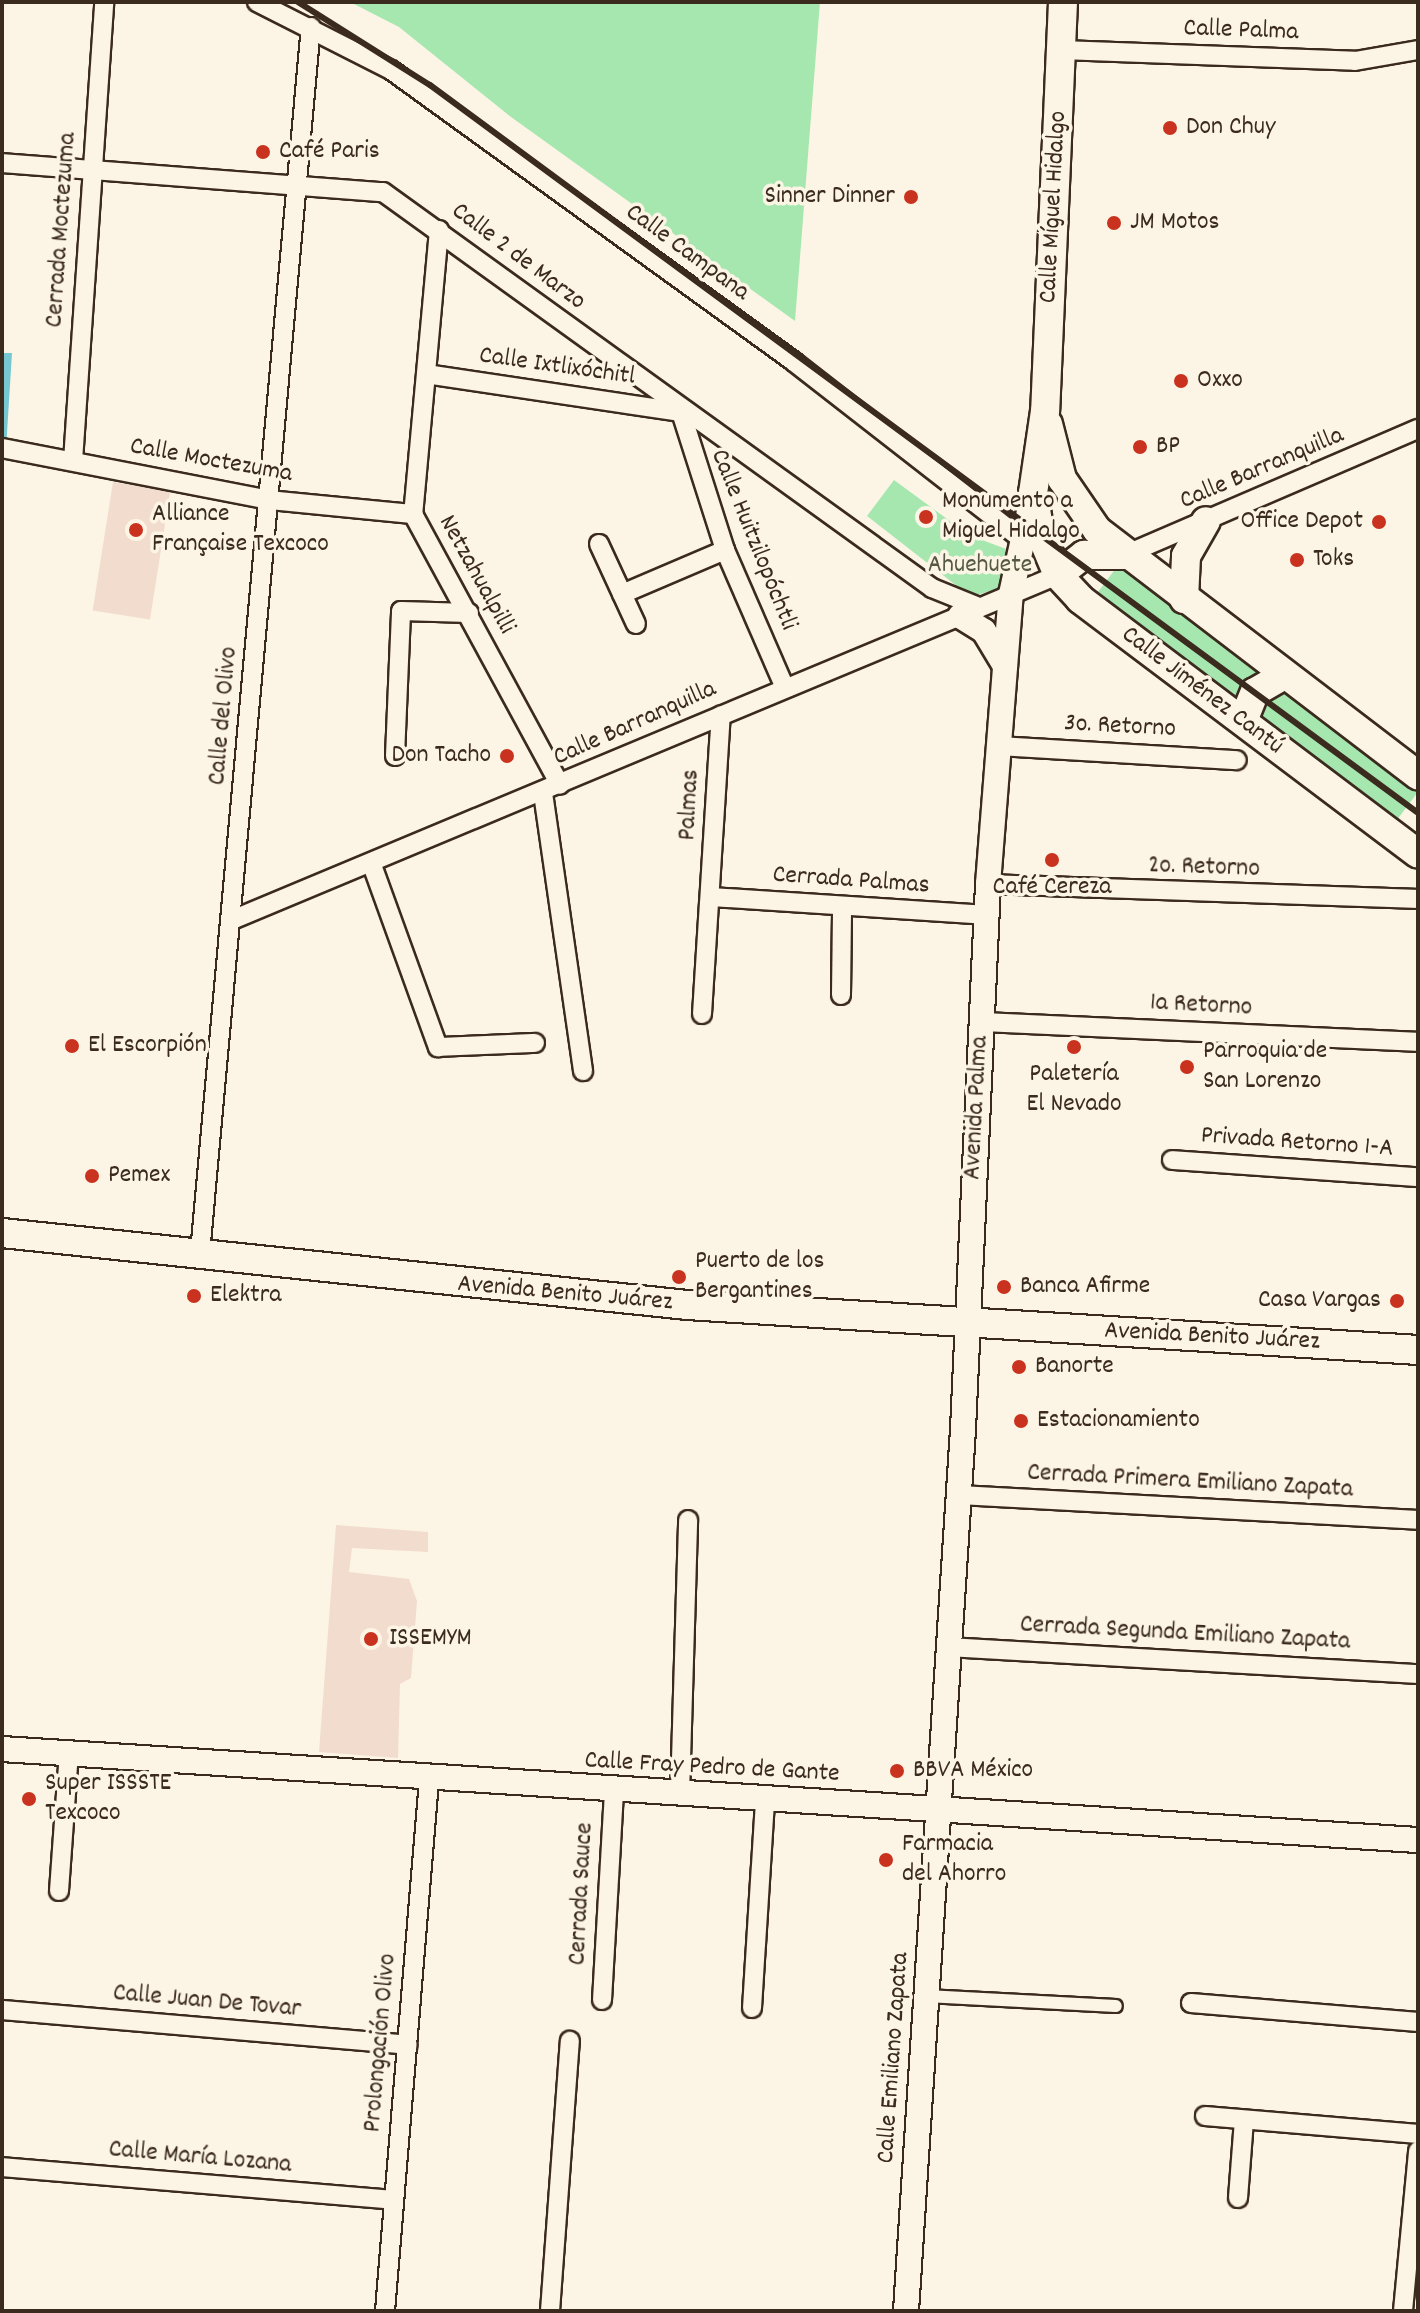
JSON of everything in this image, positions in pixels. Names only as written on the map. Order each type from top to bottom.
[{"type":"main road","name":"Calle Míguel Hidalgo","points":[[1045,411],[1063,2]]},
{"type":"main road","name":"Avenida Palma","points":[[939,1808],[959,1495],[988,884],[1011,594],[1020,538],[1033,493],[1045,411]]},
{"type":"main road","points":[[1045,411],[1077,505],[1125,555],[1418,775]]},
{"type":"main road","points":[[1033,493],[1058,575],[1084,555],[1125,555]]},
{"type":"main road","points":[[1184,599],[1186,556],[1206,521]]},
{"type":"main road","name":"Calle Jiménez Cantú","points":[[1058,575],[1418,854]]},
{"type":"main road","points":[[969,611],[1005,666]]},
{"type":"main road","points":[[1243,721],[1255,692],[1284,675]]},
{"type":"main road","name":"Avenida Benito Juárez","points":[[2,1233],[671,1304],[1418,1350]]},
{"type":"main road","name":"Calle Fray Pedro de Gante","points":[[2,1749],[429,1780],[939,1808],[1418,1840]]},
{"type":"main road","name":"Calle Emiliano Zapata","points":[[906,2311],[939,1808]]},
{"type":"street","name":"Cerrada Moctezuma","points":[[73,461],[104,2]]},
{"type":"street","name":"Calle Campana","points":[[257,2],[391,70],[794,362],[1020,538]]},
{"type":"street","name":"Calle del Olivo","points":[[200,1253],[269,500],[294,184],[311,27]]},
{"type":"street","name":"Calle Palma","points":[[1061,50],[1355,61],[1418,50]]},
{"type":"street","name":"Calle 2 de Marzo","points":[[2,163],[383,192],[439,230],[681,412],[969,611]]},
{"type":"street","name":"Netzahualpilli","points":[[439,230],[413,514],[469,613],[552,789],[583,1071]]},
{"type":"street","name":"Calle Ixtlixóchitl","points":[[426,374],[681,412]]},
{"type":"street","name":"Calle Huitzilopóchtli","points":[[681,412],[725,550],[784,686]]},
{"type":"street","name":"Calle Barranquilla","points":[[1125,555],[1418,429]]},
{"type":"street","name":"Calle Moctezuma","points":[[2,448],[269,500],[413,514]]},
{"type":"street","points":[[599,544],[636,624]]},
{"type":"street","points":[[622,594],[725,550]]},
{"type":"street","name":"Calle Barranquilla","points":[[232,920],[372,865],[721,716],[784,686],[1058,575]]},
{"type":"street","points":[[932,588],[936,624]]},
{"type":"street","points":[[395,756],[401,611],[469,613]]},
{"type":"street","name":"Palmas","points":[[702,1014],[721,716]]},
{"type":"street","name":"3o. Retorno","points":[[999,746],[1237,760]]},
{"type":"street","points":[[372,865],[438,1047],[535,1043]]},
{"type":"street","name":"2o. Retorno","points":[[988,884],[1418,899]]},
{"type":"street","name":"Cerrada Palmas","points":[[711,897],[842,909],[987,915]]},
{"type":"street","points":[[841,995],[842,909]]},
{"type":"street","name":"1a Retorno","points":[[981,1022],[1418,1042]]},
{"type":"street","name":"Privada Retorno 1-A","points":[[1172,1160],[1418,1177]]},
{"type":"street","name":"Cerrada Primera Emiliano Zapata","points":[[959,1495],[1418,1520]]},
{"type":"street","points":[[680,1794],[688,1520]]},
{"type":"street","name":"Cerrada Segunda Emiliano Zapata","points":[[948,1647],[1418,1674]]},
{"type":"street","points":[[59,1891],[69,1753]]},
{"type":"street","name":"Prolongación Olivo","points":[[385,2311],[429,1780]]},
{"type":"street","name":"Cerrada Sauce","points":[[602,2000],[614,1790]]},
{"type":"street","points":[[752,2008],[765,1799]]},
{"type":"street","points":[[926,1996],[1116,2006]]},
{"type":"street","points":[[1191,2003],[1418,2022]]},
{"type":"street","name":"Calle Juan De Tovar","points":[[2,2010],[407,2045]]},
{"type":"street","points":[[550,2311],[570,2041]]},
{"type":"street","points":[[1205,2116],[1418,2134]]},
{"type":"street","points":[[1238,2198],[1244,2120]]},
{"type":"street","points":[[1403,2311],[1418,2151]]},
{"type":"street","name":"Calle María Lozana","points":[[2,2167],[394,2200]]},
{"type":"shaded area","name":"Alliance Française Texcoco","points":[[113,482],[170,491],[150,619],[93,610]]},
{"type":"shaded area","name":"ISSEMYM","points":[[336,1525],[428,1532],[428,1552],[352,1548],[349,1572],[409,1579],[417,1601],[411,1678],[400,1684],[398,1758],[319,1752]]},
{"type":"green space","points":[[350,2],[820,2],[795,321],[511,117],[399,27]]},
{"type":"green space","name":"Ahuehuete","points":[[894,480],[969,535],[1006,549],[1010,571],[1002,587],[971,597],[867,516]]},
{"type":"green space","points":[[1119,564],[1418,789],[1398,818],[1098,592]]},
{"type":"water","points":[[2,353],[12,353],[6,449],[2,448]]},
{"type":"railway","points":[[298,2],[430,85],[1418,813]]},
{"type":"place","name":"Don Chuy","points":[[1170,128]]},
{"type":"place","name":"Café Paris","points":[[263,152]]},
{"type":"place","name":"Sinner Dinner","points":[[911,197]]},
{"type":"place","name":"JM Motos","points":[[1114,223]]},
{"type":"place","name":"Oxxo","points":[[1181,381]]},
{"type":"place","name":"BP","points":[[1140,447]]},
{"type":"place","name":"Monumento a Miguel Hidalgo","points":[[926,517]]},
{"type":"place","name":"Office Depot","points":[[1379,522]]},
{"type":"place","name":"Alliance Française Texcoco","points":[[136,530]]},
{"type":"place","name":"Toks","points":[[1297,560]]},
{"type":"place","name":"Don Tacho","points":[[507,756]]},
{"type":"place","name":"Café Cereza","points":[[1052,860]]},
{"type":"place","name":"El Escorpión","points":[[72,1046]]},
{"type":"place","name":"Paletería El Nevado","points":[[1074,1047]]},
{"type":"place","name":"Parroquia de San Lorenzo","points":[[1187,1067]]},
{"type":"place","name":"Pemex","points":[[92,1176]]},
{"type":"place","name":"Puerto de los Bergantines","points":[[679,1277]]},
{"type":"place","name":"Banca Afirme","points":[[1004,1287]]},
{"type":"place","name":"Elektra","points":[[194,1296]]},
{"type":"place","name":"Casa Vargas","points":[[1397,1301]]},
{"type":"place","name":"Banorte","points":[[1019,1367]]},
{"type":"place","name":"Estacionamiento","points":[[1021,1421]]},
{"type":"place","name":"ISSEMYM","points":[[371,1639]]},
{"type":"place","name":"BBVA México","points":[[897,1771]]},
{"type":"place","name":"Super ISSSTE Texcoco","points":[[29,1799]]},
{"type":"place","name":"Farmacia del Ahorro","points":[[886,1860]]}]
